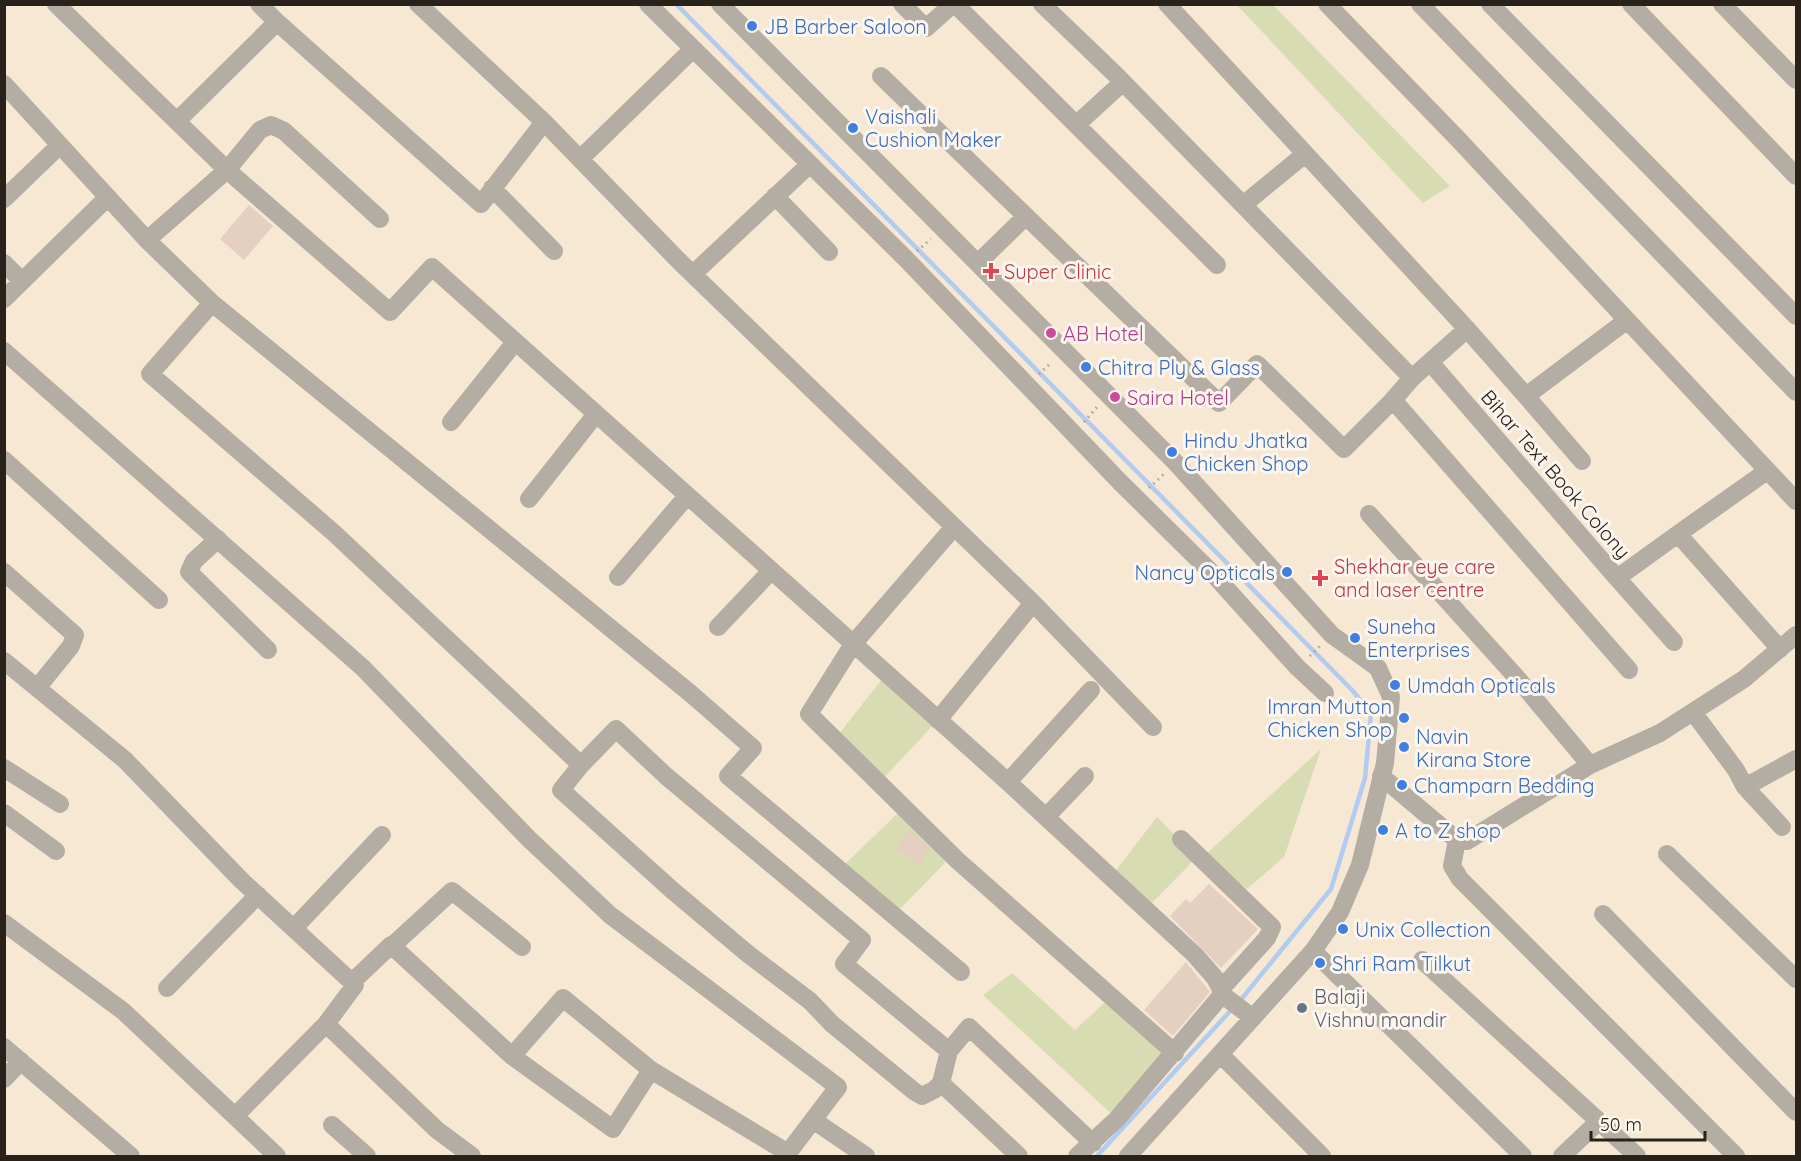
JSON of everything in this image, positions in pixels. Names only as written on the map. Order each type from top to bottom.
[{"type":"street","points":[[260,4],[277,22],[481,204],[544,122]]},
{"type":"street","points":[[418,4],[544,122],[693,274],[1033,603],[1153,727]]},
{"type":"street","points":[[648,4],[907,260],[1120,482],[1215,576],[1297,667],[1325,693]]},
{"type":"street","points":[[720,4],[1176,463],[1332,634],[1377,668],[1390,697],[1381,776],[1360,865],[1340,912],[1313,951],[1234,1002],[1217,1000],[1175,1053],[1093,1143],[1077,1156]]},
{"type":"street","points":[[902,4],[926,28],[954,4],[1217,265]]},
{"type":"street","points":[[1042,4],[1123,82],[1412,378]]},
{"type":"street","points":[[1167,4],[1467,329],[1582,461]]},
{"type":"street","points":[[1327,4],[1457,138],[1797,501]]},
{"type":"street","points":[[1420,4],[1797,392]]},
{"type":"street","points":[[1490,4],[1797,316]]},
{"type":"street","points":[[1631,4],[1797,176]]},
{"type":"street","points":[[1722,4],[1797,80]]},
{"type":"street","points":[[59,6],[227,170],[390,312],[432,267],[1008,782],[1195,955],[1234,1002]]},
{"type":"street","points":[[177,121],[277,22]]},
{"type":"street","points":[[580,159],[693,49]]},
{"type":"street","points":[[881,76],[1219,403],[1257,364],[1344,449],[1412,378],[1467,329]]},
{"type":"street","points":[[1076,125],[1123,82]]},
{"type":"street","points":[[4,84],[147,240],[212,303],[690,693],[753,748],[728,776],[961,972]]},
{"type":"street","points":[[147,240],[227,170],[260,130],[271,125],[284,131],[380,219]]},
{"type":"street","points":[[4,199],[60,145]]},
{"type":"street","points":[[1244,205],[1305,154]]},
{"type":"street","points":[[693,274],[810,164]]},
{"type":"street","points":[[492,188],[554,250]]},
{"type":"street","points":[[775,196],[829,252]]},
{"type":"street","points":[[4,299],[108,197]]},
{"type":"street","points":[[978,263],[1026,216]]},
{"type":"street","points":[[4,263],[21,280]]},
{"type":"street","points":[[212,303],[150,374],[334,533],[581,765]]},
{"type":"street","points":[[1526,396],[1626,321]]},
{"type":"street","points":[[451,422],[515,342]]},
{"type":"street","points":[[4,351],[363,668],[529,838],[610,915],[838,1087],[787,1155],[651,1070],[562,999],[512,1056]]},
{"type":"street","name":"Bihar Text Book Colony","points":[[1430,362],[1617,578],[1767,471]]},
{"type":"street","points":[[1393,400],[1629,670]]},
{"type":"street","points":[[529,499],[596,414]]},
{"type":"street","points":[[4,460],[159,600]]},
{"type":"street","points":[[618,577],[687,496]]},
{"type":"street","points":[[1368,514],[1518,679],[1590,765]]},
{"type":"street","points":[[954,527],[853,644],[809,714],[957,860],[1175,1053]]},
{"type":"street","points":[[1678,534],[1780,649]]},
{"type":"street","points":[[218,539],[194,561],[189,572],[268,650]]},
{"type":"street","points":[[718,627],[771,571]]},
{"type":"street","points":[[4,572],[75,635],[71,646],[37,688]]},
{"type":"street","points":[[1617,578],[1674,642]]},
{"type":"street","points":[[938,720],[1033,603]]},
{"type":"street","points":[[1381,776],[1457,840],[1467,842],[1590,765],[1660,733],[1744,679],[1797,635]]},
{"type":"street","points":[[4,662],[124,760],[258,895],[355,985],[327,1024],[236,1115]]},
{"type":"street","points":[[1008,782],[1091,690]]},
{"type":"street","points":[[1693,712],[1736,770],[1745,787],[1782,827]]},
{"type":"street","points":[[949,1051],[844,964],[862,940],[666,776],[616,729],[581,765],[561,790],[672,890],[748,954],[810,1001],[832,1024],[917,1093],[922,1096],[941,1083],[949,1051],[969,1027],[1093,1143]]},
{"type":"street","points":[[1745,787],[1797,759]]},
{"type":"street","points":[[4,768],[60,804]]},
{"type":"street","points":[[1046,817],[1085,776]]},
{"type":"street","points":[[4,813],[56,851]]},
{"type":"street","points":[[294,928],[382,835]]},
{"type":"street","points":[[1128,1156],[1220,1054],[1234,1002],[1272,927],[1181,839]]},
{"type":"street","points":[[1457,840],[1452,866],[1460,879],[1736,1156]]},
{"type":"street","points":[[1667,854],[1797,979]]},
{"type":"street","points":[[352,982],[453,891],[522,947]]},
{"type":"street","points":[[167,988],[258,895]]},
{"type":"street","points":[[1603,914],[1797,1112]]},
{"type":"street","points":[[4,923],[123,1011],[278,1156]]},
{"type":"street","points":[[392,946],[512,1056],[613,1129],[651,1070]]},
{"type":"street","points":[[1313,951],[1523,1156]]},
{"type":"street","points":[[1422,960],[1637,1156]]},
{"type":"street","points":[[327,1024],[437,1130],[472,1156]]},
{"type":"street","points":[[4,1047],[131,1156]]},
{"type":"street","points":[[1220,1054],[1323,1156]]},
{"type":"street","points":[[4,1079],[21,1061]]},
{"type":"street","points":[[941,1083],[1019,1156]]},
{"type":"street","points":[[813,1120],[866,1156]]},
{"type":"street","points":[[1562,1156],[1599,1120]]},
{"type":"street","points":[[332,1125],[367,1156]]},
{"type":"path","points":[[916,252],[930,240]]},
{"type":"path","points":[[1035,378],[1050,364]]},
{"type":"path","points":[[1083,423],[1094,411]]},
{"type":"path","points":[[1149,489],[1163,475]]},
{"type":"path","points":[[1306,659],[1322,644]]},
{"type":"green space","points":[[1237,5],[1273,5],[1450,186],[1423,203]]},
{"type":"green space","points":[[886,674],[938,720],[879,783],[835,739]]},
{"type":"green space","points":[[1321,749],[1284,857],[1247,889],[1204,856]]},
{"type":"green space","points":[[899,812],[935,841],[945,863],[895,914],[842,867]]},
{"type":"green space","points":[[1157,817],[1197,857],[1148,907],[1113,874]]},
{"type":"green space","points":[[1012,973],[1075,1030],[1105,1002],[1168,1052],[1117,1119],[983,995]]},
{"type":"building","points":[[249,205],[273,226],[244,260],[220,239]]},
{"type":"building","points":[[909,830],[930,849],[919,865],[896,848]]},
{"type":"building","points":[[1209,884],[1258,929],[1221,968],[1170,916],[1186,899],[1190,903]]},
{"type":"building","points":[[1186,962],[1210,992],[1173,1036],[1144,1010]]},
{"type":"waterway","points":[[676,4],[1353,691],[1371,714],[1365,778],[1331,889],[1239,1002]]},
{"type":"waterway","points":[[1097,1156],[1233,1008]]},
{"type":"place","name":"JB Barber Saloon","points":[[752,26]]},
{"type":"place","name":"Vaishali Cushion Maker","points":[[853,128]]},
{"type":"place","name":"Super Clinic","points":[[991,271]]},
{"type":"place","name":"AB Hotel","points":[[1051,333]]},
{"type":"place","name":"Chitra Ply & Glass","points":[[1086,367]]},
{"type":"place","name":"Saira Hotel","points":[[1115,397]]},
{"type":"place","name":"Hindu Jhatka Chicken Shop","points":[[1172,452]]},
{"type":"place","name":"Nancy Opticals","points":[[1287,572]]},
{"type":"place","name":"Shekhar eye care and laser centre","points":[[1320,578]]},
{"type":"place","name":"Suneha Enterprises","points":[[1355,638]]},
{"type":"place","name":"Umdah Opticals","points":[[1395,685]]},
{"type":"place","name":"Imran Mutton Chicken Shop","points":[[1404,718]]},
{"type":"place","name":"Navin Kirana Store","points":[[1404,747]]},
{"type":"place","name":"Champarn Bedding","points":[[1402,785]]},
{"type":"place","name":"A to Z shop","points":[[1383,830]]},
{"type":"place","name":"Unix Collection","points":[[1343,929]]},
{"type":"place","name":"Shri Ram Tilkut","points":[[1320,963]]},
{"type":"place","name":"Balaji Vishnu mandir","points":[[1302,1008]]}]
